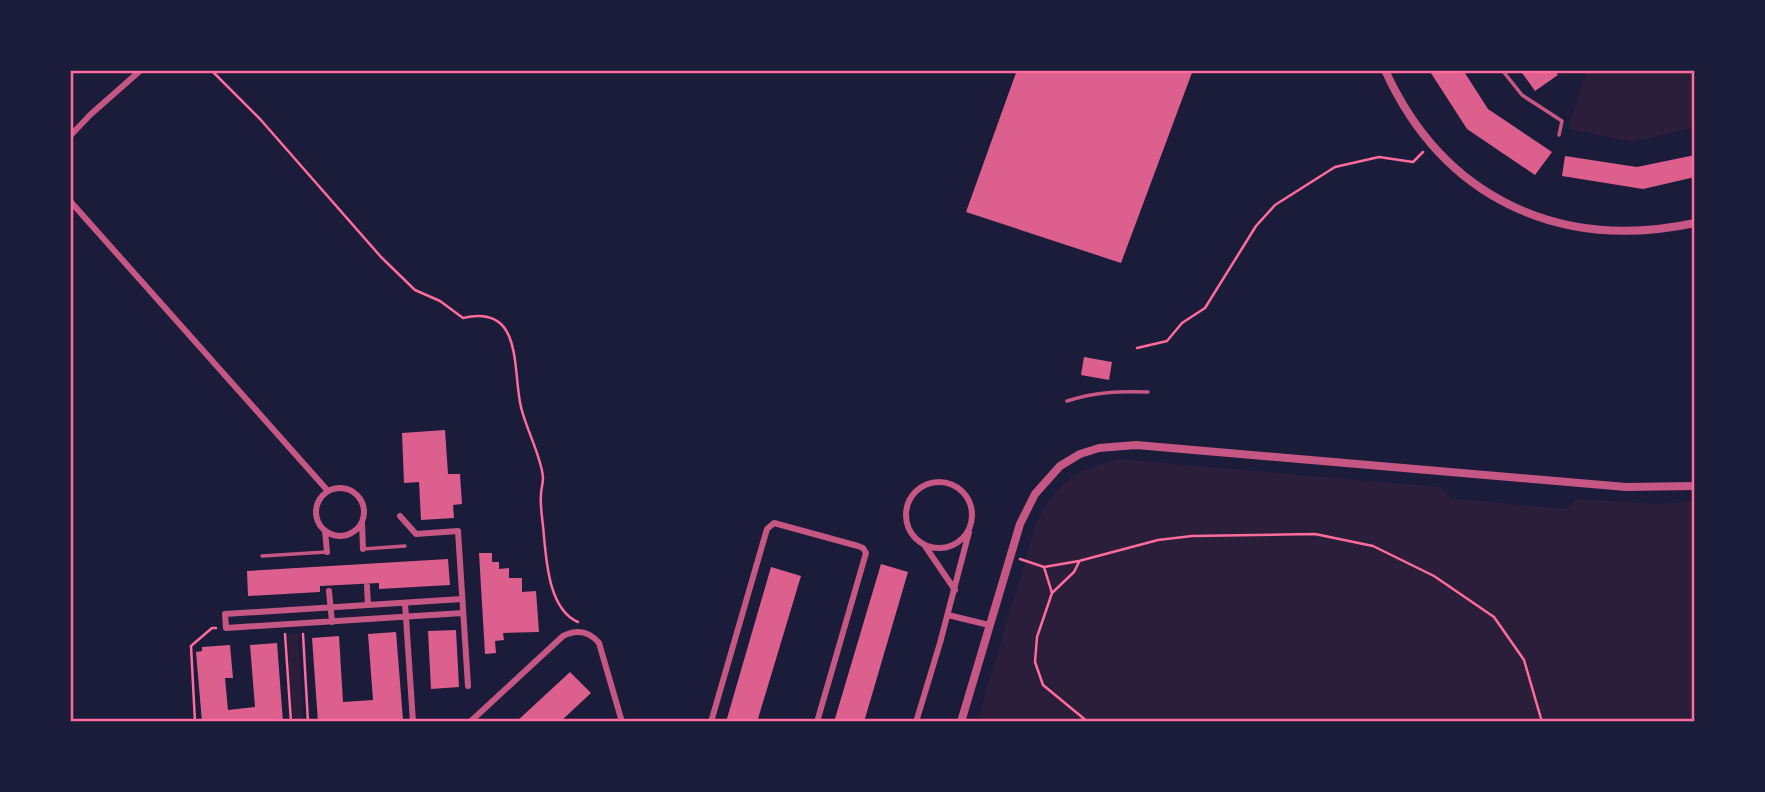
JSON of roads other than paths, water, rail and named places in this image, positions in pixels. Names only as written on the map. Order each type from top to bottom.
[{"type":"street","points":[[70,136],[141,70]]},
{"type":"street","points":[[1385,70],[1408,115],[1431,144],[1461,173],[1509,205],[1549,220],[1588,229],[1652,231],[1695,223]]},
{"type":"street","points":[[70,201],[328,491]]},
{"type":"street","points":[[961,722],[1010,555],[1030,503],[1050,474],[1068,459],[1080,454],[1117,446],[1162,448],[1626,487],[1695,486]]},
{"type":"street","points":[[916,722],[955,590],[973,518],[971,504],[959,488],[947,483],[934,483],[922,487],[914,494],[908,503],[906,517],[914,538],[925,546],[955,590]]},
{"type":"street","points":[[327,552],[325,531],[316,518],[317,502],[328,491],[343,488],[356,495],[363,508],[363,549]]},
{"type":"street","points":[[400,516],[416,534],[458,531],[468,686]]},
{"type":"street","points":[[325,531],[345,536],[352,533],[362,522]]},
{"type":"street","points":[[711,722],[767,529],[771,524],[777,523],[858,546],[866,553],[817,722]]},
{"type":"street","points":[[925,546],[937,549],[951,547],[962,540],[970,530]]},
{"type":"street","points":[[367,586],[368,605]]},
{"type":"street","points":[[329,591],[332,622]]},
{"type":"street","points":[[463,599],[225,614],[226,628],[463,614]]},
{"type":"street","points":[[405,603],[413,722]]},
{"type":"street","points":[[284,610],[285,624]]},
{"type":"street","points":[[948,615],[989,625]]},
{"type":"street","points":[[470,722],[563,636],[576,632],[591,635],[601,647],[622,722]]},
{"type":"lane","points":[[1502,70],[1522,95],[1562,121],[1559,135]]},
{"type":"lane","points":[[1068,401],[1092,393],[1148,392]]},
{"type":"lane","points":[[363,549],[405,546]]},
{"type":"lane","points":[[262,556],[327,552]]}]
